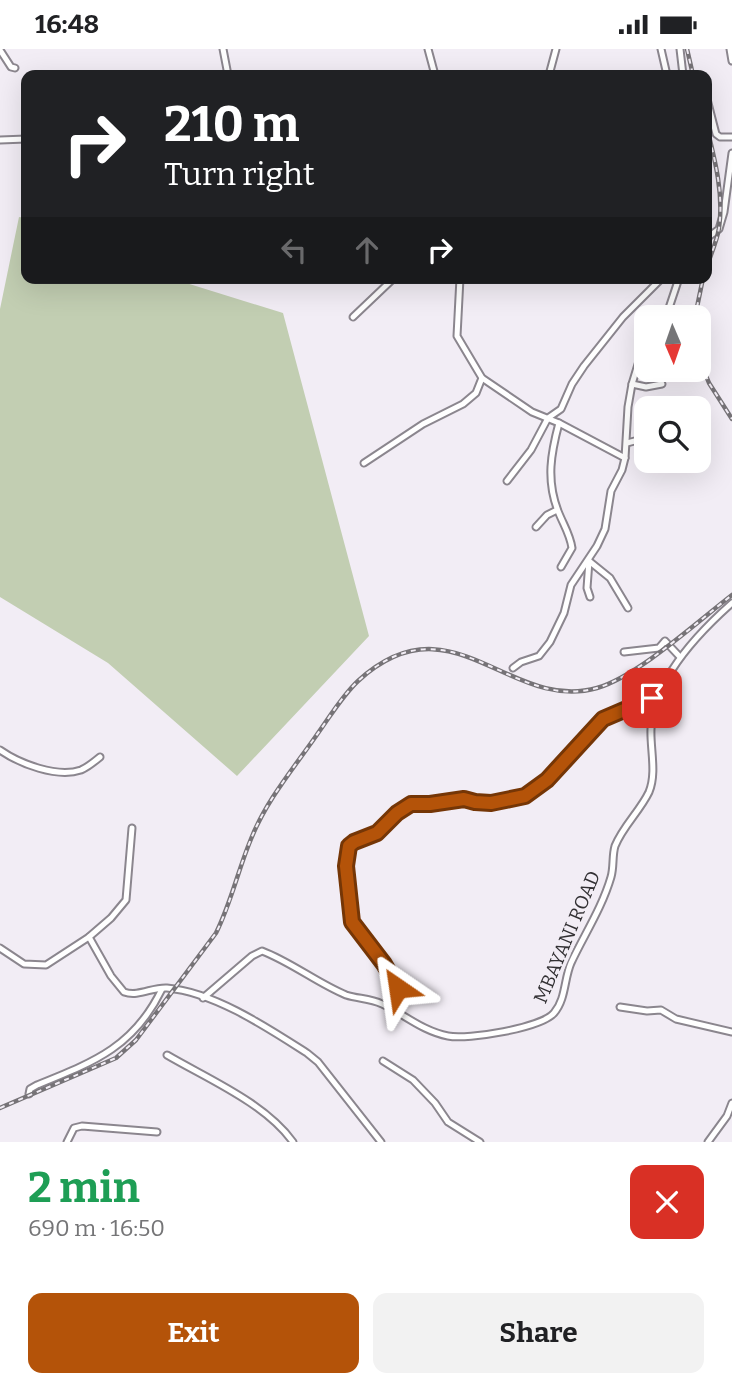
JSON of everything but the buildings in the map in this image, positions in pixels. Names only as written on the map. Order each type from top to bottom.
[{"type":"street","points":[[223,49],[227,70]]},
{"type":"street","points":[[428,49],[434,70]]},
{"type":"street","points":[[550,70],[556,49]]},
{"type":"street","points":[[661,49],[666,70]]},
{"type":"street","points":[[680,49],[682,70]]},
{"type":"street","points":[[730,49],[732,61]]},
{"type":"street","points":[[0,50],[11,67],[15,68]]},
{"type":"street","points":[[712,118],[716,134],[720,137],[732,137]]},
{"type":"street","points":[[0,141],[21,139]]},
{"type":"street","points":[[712,234],[719,229],[724,212],[732,153]]},
{"type":"street","points":[[353,317],[388,284]]},
{"type":"street","points":[[460,284],[457,336],[482,378],[520,405],[625,459]]},
{"type":"street","points":[[507,481],[531,450],[548,418],[561,409],[575,378],[623,317],[656,284]]},
{"type":"street","points":[[670,305],[677,284]]},
{"type":"street","points":[[513,668],[539,656],[550,642],[564,613],[571,585],[605,529],[611,491],[625,459],[628,407],[634,377]]},
{"type":"street","points":[[364,463],[423,424],[463,404],[475,393],[482,378]]},
{"type":"street","points":[[632,384],[646,387],[662,384]]},
{"type":"street","points":[[559,423],[549,466],[557,510],[569,533],[572,548],[561,567]]},
{"type":"street","points":[[627,443],[634,442]]},
{"type":"street","points":[[536,527],[547,515],[557,510]]},
{"type":"street","points":[[589,559],[587,583],[590,597]]},
{"type":"street","points":[[589,559],[610,578],[628,608]]},
{"type":"street","name":"MBAYANI ROAD","points":[[203,997],[252,956],[262,951],[349,996],[385,1005],[432,1032],[457,1037],[489,1034],[544,1020],[555,1012],[561,1002],[571,965],[610,879],[616,843],[649,790],[652,771],[651,725],[664,686],[680,657],[732,603]]},
{"type":"street","points":[[624,652],[659,648],[665,641],[680,657]]},
{"type":"street","points":[[385,1005],[395,993],[397,984],[352,922],[346,866],[349,846],[377,833],[397,813],[411,804],[464,799],[491,803],[525,796],[547,780],[603,719],[652,698],[664,686]]},
{"type":"street","points":[[0,750],[40,768],[65,772],[81,770],[100,757]]},
{"type":"street","points":[[0,948],[24,964],[40,966],[61,957],[89,937],[125,903],[132,828]]},
{"type":"street","points":[[89,937],[111,976],[124,992],[135,994],[169,988],[203,997],[233,1010],[313,1057],[382,1142]]},
{"type":"street","points":[[30,1094],[30,1089],[112,1051],[139,1027],[162,989]]},
{"type":"street","points":[[620,1006],[648,1011],[661,1010],[676,1019],[732,1032]]},
{"type":"street","points":[[167,1055],[263,1111],[293,1142]]},
{"type":"street","points":[[383,1061],[412,1080],[435,1103],[448,1122],[480,1142]]},
{"type":"street","points":[[708,1142],[727,1116],[732,1103]]},
{"type":"street","points":[[67,1142],[74,1128],[82,1126],[157,1132]]},
{"type":"green space","points":[[19,217],[21,284],[189,284],[283,313],[369,636],[237,776],[108,663],[0,597],[0,309]]},
{"type":"railway","points":[[687,49],[692,70]]},
{"type":"railway","points":[[712,149],[720,190],[718,233],[712,251]]},
{"type":"railway","points":[[697,305],[702,284]]},
{"type":"railway","points":[[709,382],[732,419]]},
{"type":"railway","points":[[0,1108],[116,1058],[136,1040],[216,933],[251,839],[264,812],[336,707],[358,681],[392,658],[423,649],[452,652],[536,685],[565,691],[597,688],[613,682],[649,660],[732,595]]},
{"type":"route","points":[[398,988],[384,964],[352,922],[346,866],[349,846],[377,833],[397,813],[411,804],[464,799],[491,803],[525,796],[547,780],[603,719],[652,698]]}]
